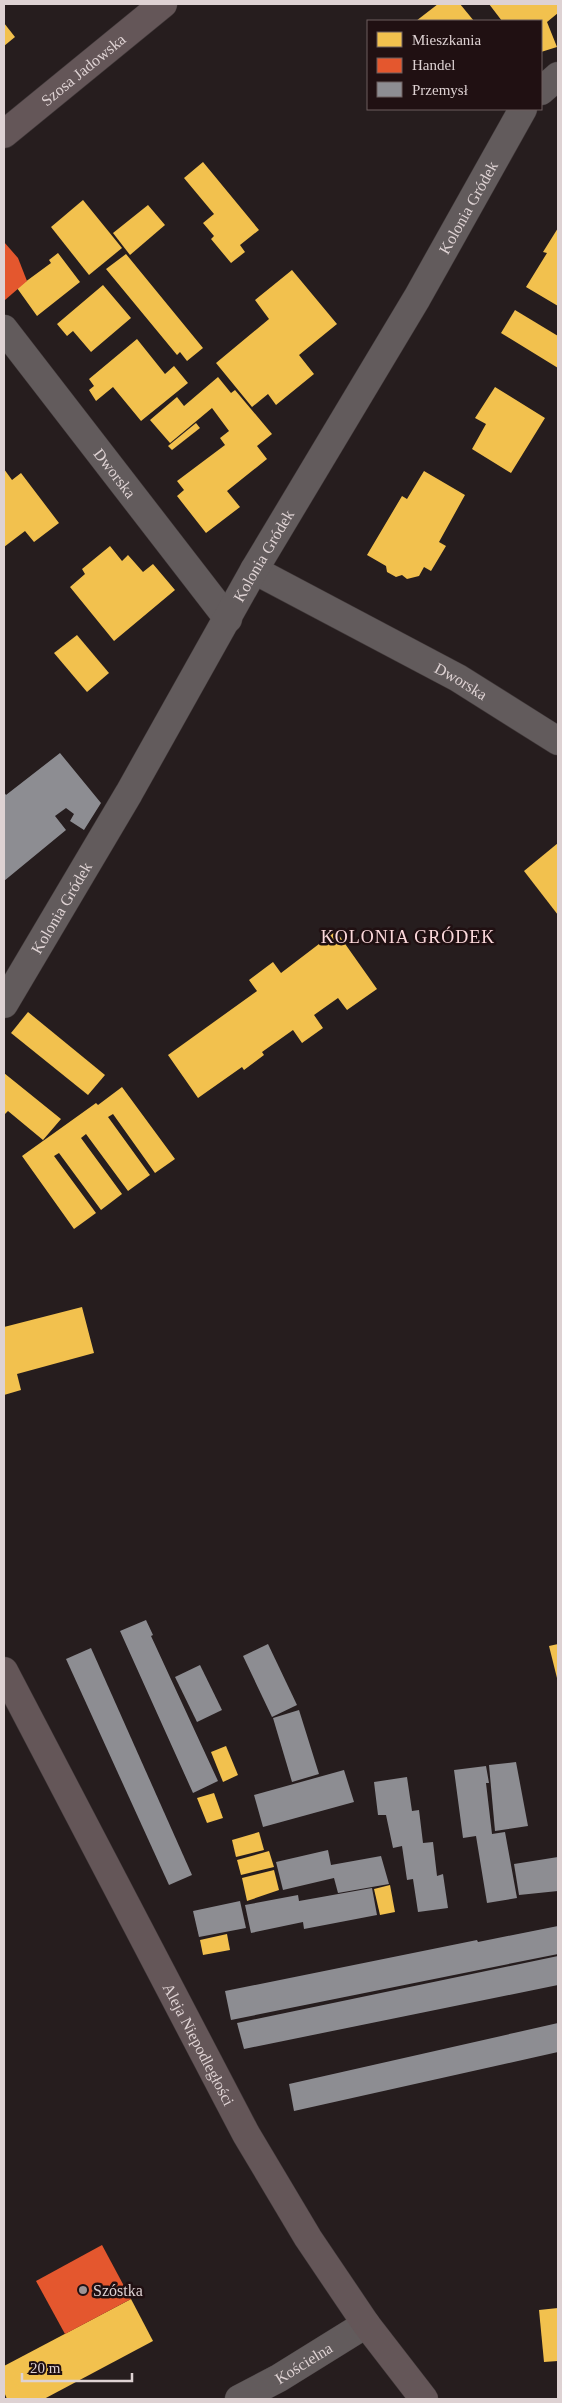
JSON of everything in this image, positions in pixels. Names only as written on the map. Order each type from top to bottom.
[{"type":"main road","name":"Szosa Jadowska","points":[[4,134],[163,4]]},
{"type":"main road","name":"Aleja Niepodległości","points":[[4,1671],[246,2134],[308,2238],[366,2324],[424,2399]]},
{"type":"street","points":[[542,90],[558,76]]},
{"type":"street","name":"Kolonia Gródek","points":[[4,1004],[129,792],[254,570],[417,298],[522,110]]},
{"type":"street","name":"Dworska","points":[[4,328],[228,619]]},
{"type":"street","name":"Dworska","points":[[254,570],[458,678],[558,740]]},
{"type":"street","name":"Kościelna","points":[[239,2399],[279,2378],[366,2324]]},
{"type":"building: Mieszkania","points":[[438,4],[460,4],[473,20],[417,20]]},
{"type":"building: Mieszkania","points":[[489,4],[558,4],[558,13],[547,22],[557,47],[542,52],[542,20],[501,20]]},
{"type":"building: Mieszkania","points":[[4,23],[15,37],[4,46]]},
{"type":"building: Mieszkania","points":[[203,162],[259,230],[240,245],[245,252],[231,263],[211,239],[214,236],[203,223],[214,214],[184,178]]},
{"type":"building: Mieszkania","points":[[83,200],[122,248],[89,275],[51,227]]},
{"type":"building: Mieszkania","points":[[148,205],[165,225],[130,255],[113,233]]},
{"type":"building: Mieszkania","points":[[558,228],[558,306],[526,287],[547,253],[543,252]]},
{"type":"building: Mieszkania","points":[[58,253],[80,282],[37,316],[17,288],[51,263],[49,260]]},
{"type":"building: Mieszkania","points":[[126,254],[203,348],[187,361],[180,352],[177,355],[106,269]]},
{"type":"building: Mieszkania","points":[[292,270],[337,324],[299,355],[314,374],[276,405],[268,394],[252,407],[216,363],[269,319],[255,300]]},
{"type":"building: Mieszkania","points":[[103,285],[131,318],[91,352],[73,331],[67,336],[57,324]]},
{"type":"building: Mieszkania","points":[[515,310],[558,336],[558,368],[501,333]]},
{"type":"building: Mieszkania","points":[[137,339],[165,374],[174,366],[188,383],[141,421],[113,387],[96,401],[89,390],[94,386],[89,379]]},
{"type":"building: Mieszkania","points":[[218,377],[231,393],[235,390],[272,434],[257,446],[267,459],[227,491],[240,507],[206,533],[177,496],[184,490],[177,481],[225,445],[220,438],[229,431],[212,408],[170,443],[150,420],[177,397],[184,406]]},
{"type":"building: Mieszkania","points":[[495,387],[545,418],[511,473],[472,449],[486,424],[475,418]]},
{"type":"building: Mieszkania","points":[[196,423],[200,428],[172,450],[168,446]]},
{"type":"building: Mieszkania","points":[[4,469],[12,480],[21,473],[59,523],[34,542],[25,531],[4,547]]},
{"type":"building: Mieszkania","points":[[424,471],[465,495],[439,542],[446,546],[431,571],[424,567],[419,576],[407,579],[402,575],[396,577],[387,572],[386,566],[367,555],[402,496],[407,499]]},
{"type":"building: Mieszkania","points":[[110,546],[122,561],[128,555],[143,572],[153,564],[175,590],[114,641],[70,587],[85,574],[82,569]]},
{"type":"building: Mieszkania","points":[[77,635],[109,673],[87,692],[54,653]]},
{"type":"building: Mieszkania","points":[[558,843],[558,915],[524,871]]},
{"type":"building: Mieszkania","points":[[336,931],[377,989],[347,1010],[338,998],[314,1015],[323,1028],[302,1043],[293,1030],[262,1052],[264,1055],[244,1070],[242,1067],[198,1098],[168,1055],[257,991],[249,980],[273,962],[281,973]]},
{"type":"building: Mieszkania","points":[[28,1012],[105,1075],[88,1095],[11,1033]]},
{"type":"building: Mieszkania","points":[[4,1073],[61,1119],[43,1140],[8,1111],[4,1115]]},
{"type":"building: Mieszkania","points":[[122,1087],[175,1159],[155,1173],[113,1114],[108,1117],[150,1175],[128,1191],[86,1134],[81,1138],[122,1194],[101,1210],[59,1153],[54,1156],[96,1213],[74,1229],[22,1156],[96,1103],[98,1105]]},
{"type":"building: Mieszkania","points":[[82,1307],[94,1353],[17,1374],[21,1390],[4,1395],[4,1327]]},
{"type":"building: Mieszkania","points":[[558,1644],[558,1682],[549,1646]]},
{"type":"building: Mieszkania","points":[[226,1746],[238,1775],[223,1782],[211,1752]]},
{"type":"building: Mieszkania","points":[[214,1793],[223,1818],[207,1823],[197,1798]]},
{"type":"building: Mieszkania","points":[[259,1832],[264,1850],[236,1857],[232,1840]]},
{"type":"building: Mieszkania","points":[[269,1851],[274,1867],[241,1875],[237,1860]]},
{"type":"building: Mieszkania","points":[[274,1870],[279,1890],[247,1901],[242,1878]]},
{"type":"building: Mieszkania","points":[[390,1885],[395,1912],[380,1915],[374,1889]]},
{"type":"building: Mieszkania","points":[[227,1934],[230,1950],[203,1955],[200,1940]]},
{"type":"building: Mieszkania","points":[[131,2299],[153,2341],[44,2399],[7,2399],[4,2392],[4,2366]]},
{"type":"building: Mieszkania","points":[[558,2308],[558,2361],[544,2362],[539,2310]]},
{"type":"building: Handel","points":[[4,242],[18,258],[27,281],[5,300]]},
{"type":"building: Handel","name":"Szóstka","points":[[102,2245],[131,2299],[65,2334],[36,2281]]},
{"type":"building: Przemysł","points":[[60,753],[101,803],[84,830],[70,821],[74,814],[66,808],[55,816],[66,830],[4,881],[4,792],[6,795]]},
{"type":"building: Przemysł","points":[[146,1620],[153,1635],[151,1636],[218,1781],[193,1793],[120,1631]]},
{"type":"building: Przemysł","points":[[268,1644],[297,1705],[272,1717],[243,1656]]},
{"type":"building: Przemysł","points":[[91,1648],[192,1875],[169,1885],[66,1659]]},
{"type":"building: Przemysł","points":[[200,1665],[222,1710],[197,1722],[175,1677]]},
{"type":"building: Przemysł","points":[[299,1710],[319,1774],[292,1782],[273,1718]]},
{"type":"building: Przemysł","points":[[516,1762],[528,1826],[495,1831],[489,1765]]},
{"type":"building: Przemysł","points":[[486,1766],[492,1834],[505,1832],[517,1898],[487,1903],[476,1836],[463,1838],[454,1770]]},
{"type":"building: Przemysł","points":[[344,1770],[354,1802],[263,1827],[254,1795]]},
{"type":"building: Przemysł","points":[[407,1777],[412,1811],[419,1810],[423,1843],[433,1842],[437,1876],[443,1874],[448,1908],[418,1912],[413,1879],[407,1880],[402,1846],[393,1848],[386,1815],[378,1815],[374,1782]]},
{"type":"building: Przemysł","points":[[328,1850],[331,1865],[381,1856],[389,1884],[338,1893],[334,1878],[283,1890],[276,1862]]},
{"type":"building: Przemysł","points":[[558,1857],[558,1891],[519,1895],[514,1864]]},
{"type":"building: Przemysł","points":[[372,1888],[377,1915],[304,1929],[303,1922],[251,1933],[245,1905],[298,1895],[299,1901]]},
{"type":"building: Przemysł","points":[[240,1901],[246,1928],[199,1937],[193,1911]]},
{"type":"building: Przemysł","points":[[558,1926],[558,1954],[231,2020],[225,1991],[477,1940],[478,1942]]},
{"type":"building: Przemysł","points":[[558,1956],[558,1985],[244,2049],[237,2023]]},
{"type":"building: Przemysł","points":[[558,2023],[558,2052],[294,2111],[289,2084]]},
{"type":"place","name":"Szóstka","points":[[83,2290]]},
{"type":"district","name":"KOLONIA GRÓDEK","points":[[408,937]]}]
